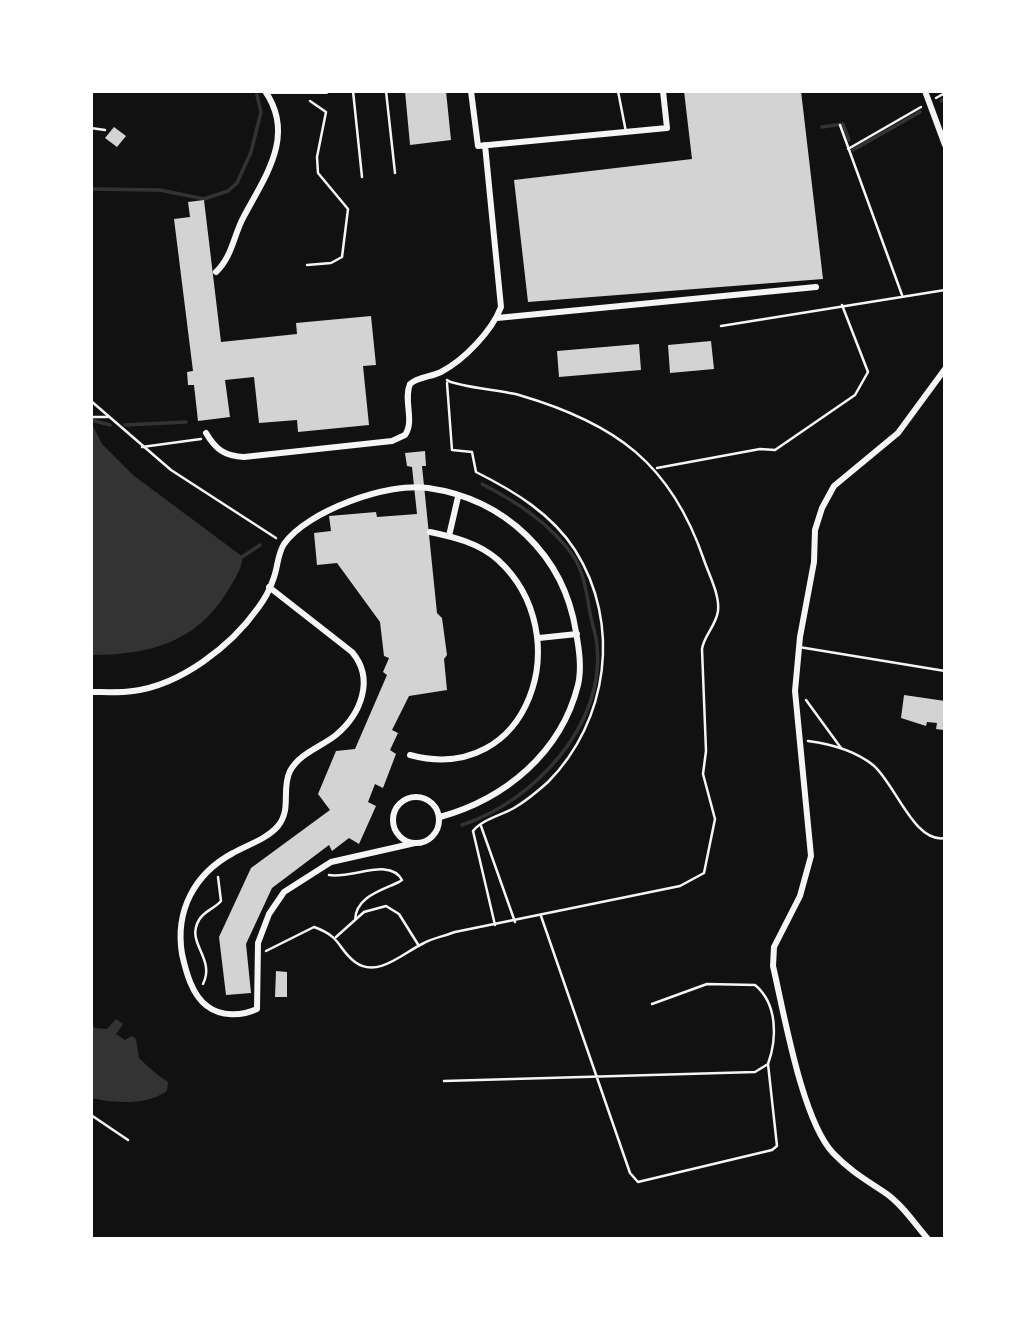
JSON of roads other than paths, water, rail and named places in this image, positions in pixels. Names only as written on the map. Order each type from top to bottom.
[{"type":"street","points":[[266,91],[326,91]]},
{"type":"street","points":[[216,272],[226,263],[242,220],[274,162],[279,137],[278,119],[274,103],[266,91]]},
{"type":"street","points":[[471,91],[478,146],[667,128],[663,91]]},
{"type":"street","points":[[925,91],[945,145]]},
{"type":"street","points":[[208,436],[214,448],[226,454],[244,457],[400,439],[409,426],[407,391],[410,384],[452,365],[496,318],[501,307],[485,145]]},
{"type":"street","points":[[496,318],[816,286]]},
{"type":"street","points":[[928,1239],[904,1210],[884,1192],[854,1174],[831,1151],[807,1107],[773,966],[774,947],[800,896],[811,856],[796,685],[799,647],[814,562],[815,530],[822,508],[834,486],[898,433],[945,369]]},
{"type":"street","points":[[91,692],[135,691],[171,680],[204,662],[237,632],[258,607],[269,587],[285,543],[329,511],[368,496],[400,489],[427,488],[458,497],[509,520],[534,542],[558,572],[573,612],[577,634],[578,682],[567,717],[547,749],[525,774],[485,801],[440,817]]},
{"type":"street","points":[[449,536],[458,497]]},
{"type":"street","points":[[410,755],[437,761],[467,758],[491,747],[508,732],[523,714],[532,693],[539,638],[530,606],[515,578],[487,552],[449,536],[430,532]]},
{"type":"street","points":[[269,587],[357,658],[362,664],[365,679],[362,695],[353,714],[337,734],[299,758],[290,771],[285,791],[287,807],[278,826],[216,863],[194,886],[181,920],[180,941],[185,968],[206,1006],[233,1015],[257,1009],[258,943],[268,914],[284,892],[312,872],[350,856],[394,850],[430,839],[439,825],[440,817],[434,804],[421,797],[400,802],[393,815],[395,830],[407,841],[415,843]]},
{"type":"street","points":[[539,638],[577,634]]},
{"type":"lane","points":[[353,91],[362,177]]},
{"type":"lane","points":[[386,91],[395,173]]},
{"type":"lane","points":[[618,91],[626,132]]},
{"type":"lane","points":[[799,647],[945,671]]},
{"type":"waterway","points":[[91,189],[160,190],[204,199],[228,191],[237,183],[251,152],[261,112],[257,95]]},
{"type":"waterway","points":[[941,101],[945,98]]},
{"type":"waterway","points":[[853,150],[920,112]]},
{"type":"waterway","points":[[822,127],[843,124],[849,140]]},
{"type":"waterway","points":[[91,420],[110,425]]},
{"type":"waterway","points":[[125,425],[186,422]]},
{"type":"waterway","points":[[462,825],[489,814],[514,798],[538,779],[560,756],[577,731],[590,704],[597,675],[596,637],[583,577],[574,557],[555,534],[532,515],[482,484]]},
{"type":"waterway","points":[[239,559],[260,545]]}]
